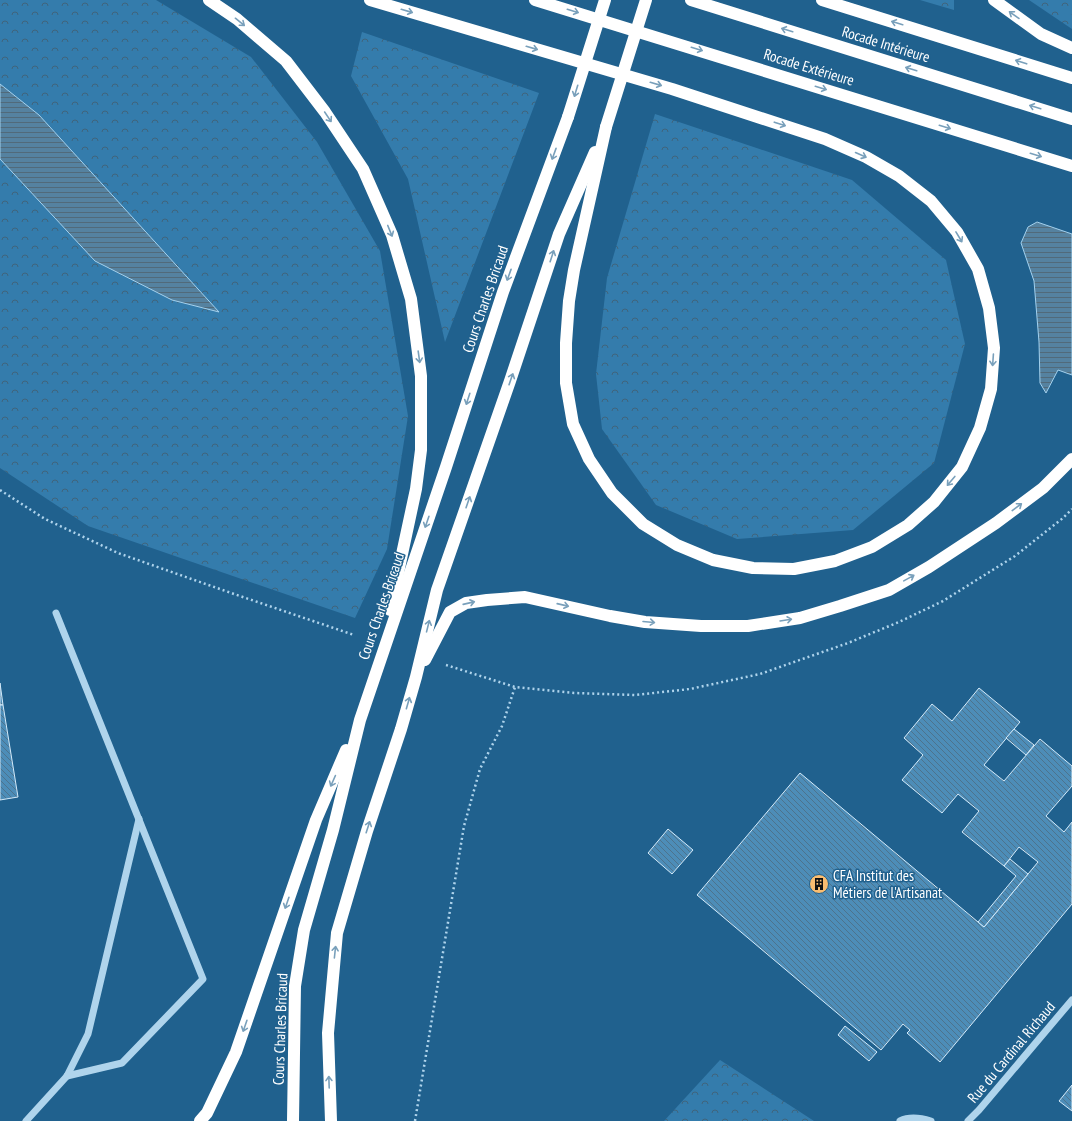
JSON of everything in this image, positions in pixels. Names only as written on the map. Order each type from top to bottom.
[{"type":"highway","points":[[208,0],[237,19],[286,61],[326,112],[363,169],[392,235],[411,299],[421,376],[422,450],[416,489],[377,667]]},
{"type":"highway","points":[[370,0],[672,89],[825,139],[866,157],[899,176],[931,201],[957,232],[978,269],[989,308],[994,348],[991,389],[980,428],[962,467],[934,502],[908,525],[872,547],[834,561],[794,569],[754,568],[713,560],[677,545],[643,524],[612,493],[589,459],[573,424],[566,383],[566,343],[569,301],[574,270],[606,127],[646,0]]},
{"type":"highway","name":"Rocade Extérieure","points":[[536,0],[1072,166]]},
{"type":"highway","name":"Cours Charles Bricaud","points":[[293,1121],[295,986],[304,930],[332,830],[360,720],[446,467],[503,292],[568,117],[605,0]]},
{"type":"highway","name":"Rocade Intérieure","points":[[691,0],[1072,119]]},
{"type":"highway","points":[[822,0],[1072,78]]},
{"type":"highway","points":[[994,0],[1041,34],[1072,48]]},
{"type":"highway","points":[[331,1121],[328,1033],[337,933],[367,832],[401,729],[416,677],[437,590],[510,381],[559,234],[606,127]]},
{"type":"highway","points":[[416,677],[450,612],[466,603],[525,597],[610,616],[645,622],[701,626],[748,626],[800,618],[889,590],[929,567],[1002,519],[1042,488],[1072,459]]},
{"type":"highway","points":[[200,1121],[207,1113],[236,1052],[316,820],[360,720]]},
{"type":"street","points":[[56,613],[203,979],[122,1063],[67,1076]]},
{"type":"street","points":[[26,1121],[67,1076],[88,1034],[139,819]]},
{"type":"street","name":"Rue du Cardinal Richaud","points":[[968,1121],[1072,1000]]},
{"type":"street","points":[[900,1121],[904,1119],[917,1118],[931,1121]]},
{"type":"path","points":[[0,490],[45,519],[118,553],[226,592],[354,635]]},
{"type":"path","points":[[415,1121],[464,826],[480,769],[502,726],[515,687]]},
{"type":"green space","points":[[0,0],[156,0],[251,57],[317,142],[380,251],[408,416],[387,549],[355,618],[88,526],[0,468]]},
{"type":"green space","points":[[920,0],[954,0],[954,10]]},
{"type":"green space","points":[[1029,0],[1072,0],[1072,29]]},
{"type":"green space","points":[[362,32],[539,93],[445,342],[408,179],[351,76]]},
{"type":"green space","points":[[655,114],[852,180],[946,260],[965,344],[934,463],[853,530],[737,539],[656,505],[602,429],[596,374],[607,278]]},
{"type":"green space","points":[[720,1060],[814,1121],[664,1121]]},
{"type":"shaded area","points":[[0,84],[39,115],[219,312],[172,300],[95,261],[0,159]]},
{"type":"shaded area","points":[[1037,222],[1072,234],[1072,375],[1058,370],[1046,393],[1040,383],[1039,342],[1034,281],[1021,243],[1028,227]]},
{"type":"building","points":[[0,683],[3,705],[0,705]]},
{"type":"building","name":"CFA Institut des Métiers de l'Artisanat","points":[[979,688],[1020,722],[984,765],[1004,781],[1040,739],[1072,766],[1072,786],[1046,816],[1064,832],[1072,822],[1072,904],[940,1062],[907,1033],[910,1030],[903,1024],[881,1050],[697,895],[800,773],[984,927],[1038,862],[1019,847],[1004,866],[962,832],[979,811],[958,794],[942,813],[902,780],[923,755],[904,738],[932,704],[952,721]]},
{"type":"building","points":[[0,705],[3,705],[18,797],[0,800]]},
{"type":"building","points":[[1014,729],[1034,745],[1026,755],[1006,738]]},
{"type":"building","points":[[668,829],[693,850],[672,874],[648,853]]},
{"type":"building","points":[[1010,859],[1028,874],[984,927],[978,922],[1016,876],[1004,866]]},
{"type":"building","points":[[845,1026],[877,1052],[869,1061],[838,1035]]},
{"type":"building","points":[[1072,1085],[1072,1111],[1059,1101]]},
{"type":"place","name":"CFA Institut des Métiers de l'Artisanat","points":[[819,884]]}]
